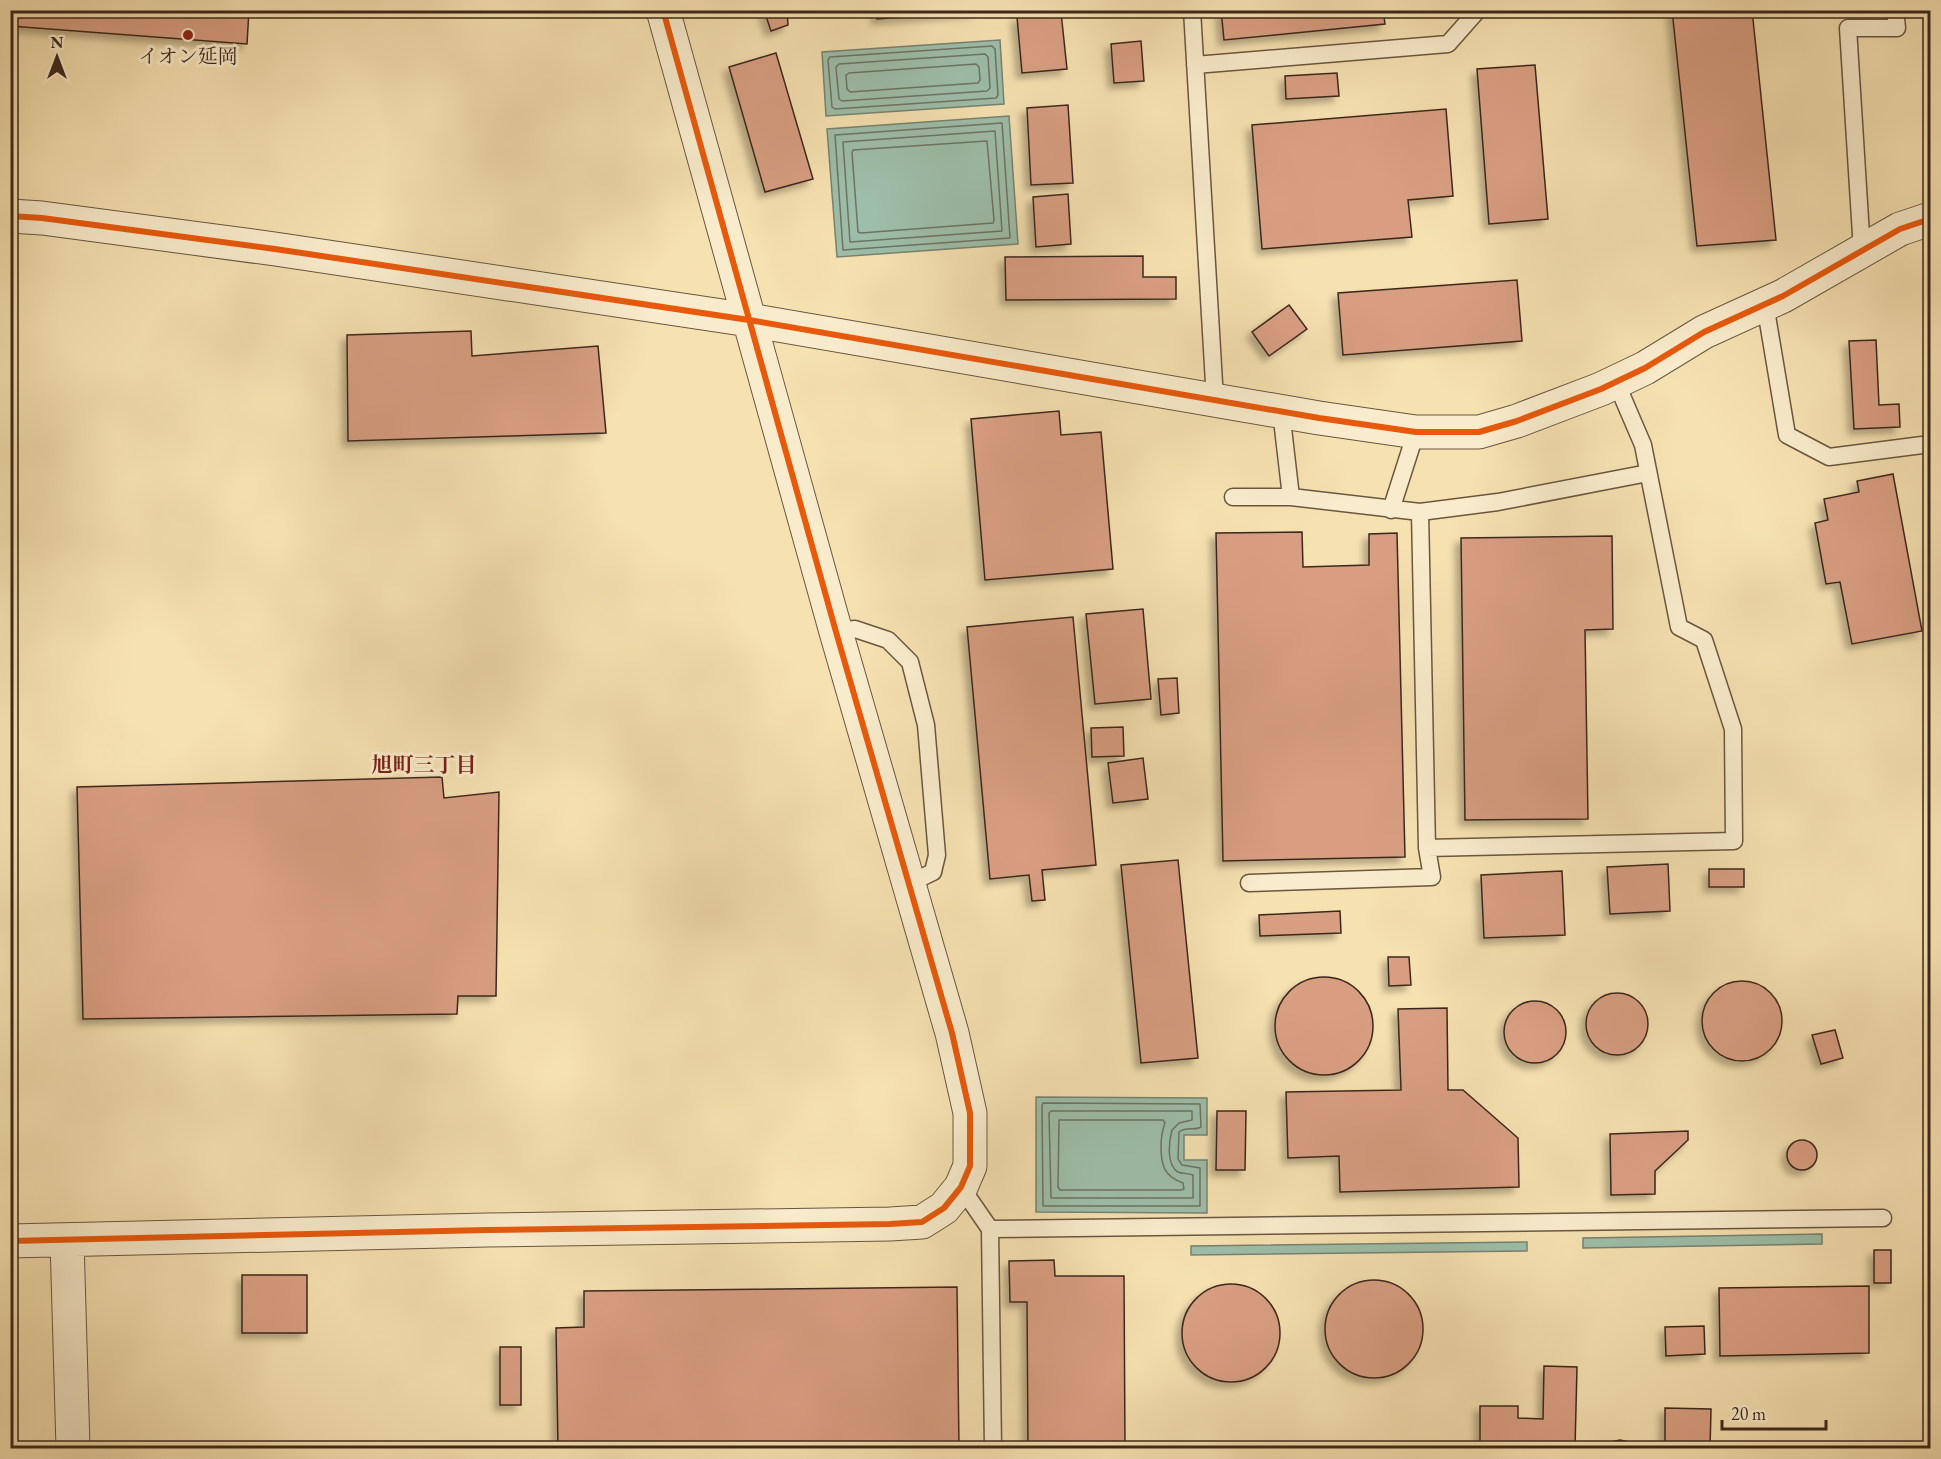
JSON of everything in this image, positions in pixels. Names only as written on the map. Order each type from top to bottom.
[{"type":"street","points":[[10,1241],[486,1230],[890,1224],[922,1222],[944,1208],[961,1187],[970,1166],[970,1113],[952,1033],[836,632],[782,431],[663,10]]},
{"type":"street","points":[[10,216],[42,218],[274,249],[749,320],[1416,432],[1479,432],[1517,421],[1616,382],[1646,368],[1704,332],[1783,296],[1900,229],[1930,219]]},
{"type":"street","points":[[68,1240],[73,1449]]},
{"type":"lane","points":[[1192,10],[1215,400]]},
{"type":"lane","points":[[1195,65],[1448,44],[1478,10]]},
{"type":"lane","points":[[1862,251],[1848,28],[1897,28],[1895,10]]},
{"type":"lane","points":[[1766,304],[1787,435],[1829,457],[1930,444]]},
{"type":"lane","points":[[1427,848],[1734,842],[1733,729],[1704,640],[1679,627],[1643,446],[1616,382]]},
{"type":"lane","points":[[1281,411],[1291,497]]},
{"type":"lane","points":[[1391,510],[1416,432]]},
{"type":"lane","points":[[1233,497],[1291,497],[1420,512],[1498,502],[1648,473]]},
{"type":"lane","points":[[1249,883],[1432,877],[1427,848],[1420,512]]},
{"type":"lane","points":[[836,632],[855,630],[888,640],[910,662],[926,725],[938,855],[933,872],[908,884]]},
{"type":"lane","points":[[961,1187],[990,1229],[993,1449]]},
{"type":"lane","points":[[990,1229],[1883,1218]]},
{"type":"water","points":[[1000,40],[1004,104],[826,116],[822,52]]},
{"type":"water","points":[[1009,116],[1018,244],[837,257],[827,129]]},
{"type":"water","points":[[1036,1097],[1207,1098],[1207,1135],[1184,1135],[1184,1160],[1207,1160],[1207,1213],[1036,1212]]},
{"type":"water","points":[[1822,1234],[1822,1244],[1583,1248],[1583,1238]]},
{"type":"water","points":[[1527,1242],[1527,1251],[1191,1255],[1191,1246]]},
{"type":"building","name":"イオン延岡","points":[[10,10],[249,10],[247,44],[10,26]]},
{"type":"building","points":[[764,10],[787,10],[788,25],[771,31]]},
{"type":"building","points":[[876,10],[975,10],[975,12],[877,19]]},
{"type":"building","points":[[1221,10],[1383,10],[1385,24],[1224,40]]},
{"type":"building","points":[[1672,10],[1752,10],[1776,240],[1697,246]]},
{"type":"building","points":[[1061,12],[1067,69],[1022,73],[1017,17]]},
{"type":"building","points":[[1141,41],[1144,81],[1114,83],[1111,44]]},
{"type":"building","points":[[776,53],[813,179],[765,192],[729,67]]},
{"type":"building","points":[[1535,65],[1548,219],[1489,224],[1477,69]]},
{"type":"building","points":[[1337,73],[1339,96],[1286,99],[1285,76]]},
{"type":"building","points":[[1068,105],[1073,183],[1031,185],[1027,108]]},
{"type":"building","points":[[1446,109],[1453,196],[1408,200],[1412,237],[1262,249],[1252,125]]},
{"type":"building","points":[[1068,194],[1071,244],[1036,247],[1033,197]]},
{"type":"building","points":[[1143,256],[1143,277],[1176,277],[1176,299],[1006,300],[1005,257]]},
{"type":"building","points":[[1517,280],[1522,341],[1343,355],[1338,293]]},
{"type":"building","points":[[1289,305],[1307,329],[1269,356],[1252,332]]},
{"type":"building","points":[[471,331],[472,356],[598,346],[606,433],[348,441],[347,335]]},
{"type":"building","points":[[1876,340],[1879,405],[1899,404],[1900,427],[1854,429],[1849,341]]},
{"type":"building","points":[[1059,411],[1061,435],[1101,432],[1113,569],[985,580],[971,419]]},
{"type":"building","points":[[1893,474],[1922,631],[1852,644],[1840,582],[1826,584],[1815,523],[1828,520],[1824,499],[1859,492],[1857,481]]},
{"type":"building","points":[[1302,532],[1303,567],[1369,565],[1369,534],[1397,533],[1405,857],[1223,861],[1216,533]]},
{"type":"building","points":[[1612,536],[1613,629],[1585,630],[1588,819],[1465,820],[1461,538]]},
{"type":"building","points":[[1143,609],[1151,699],[1095,704],[1086,614]]},
{"type":"building","points":[[1073,617],[1096,865],[1042,870],[1045,900],[1032,901],[1029,875],[990,879],[967,627]]},
{"type":"building","points":[[1177,678],[1179,713],[1161,715],[1158,679]]},
{"type":"building","points":[[1123,727],[1124,756],[1092,757],[1091,728]]},
{"type":"building","points":[[1143,758],[1148,799],[1113,803],[1108,763]]},
{"type":"building","points":[[442,777],[444,798],[499,792],[496,996],[458,996],[457,1014],[83,1019],[77,787]]},
{"type":"building","points":[[1178,860],[1198,1058],[1141,1063],[1121,865]]},
{"type":"building","points":[[1668,864],[1670,911],[1610,914],[1607,867]]},
{"type":"building","points":[[1709,869],[1744,869],[1744,887],[1709,887]]},
{"type":"building","points":[[1562,871],[1565,935],[1484,938],[1481,875]]},
{"type":"building","points":[[1340,911],[1341,933],[1260,936],[1259,915]]},
{"type":"building","points":[[1388,957],[1409,957],[1411,985],[1389,986]]},
{"type":"building","points":[[1324,977],[1343,981],[1359,991],[1369,1007],[1373,1026],[1369,1045],[1359,1061],[1343,1071],[1324,1075],[1305,1071],[1289,1061],[1279,1045],[1275,1026],[1279,1007],[1289,991],[1305,981]]},
{"type":"building","points":[[1734,981],[1750,981],[1771,992],[1782,1013],[1782,1029],[1771,1050],[1750,1061],[1734,1061],[1720,1055],[1708,1043],[1702,1029],[1702,1013],[1708,999],[1720,987]]},
{"type":"building","points":[[1611,993],[1623,993],[1639,1002],[1646,1012],[1648,1024],[1646,1036],[1639,1046],[1623,1055],[1611,1055],[1600,1050],[1591,1041],[1586,1030],[1586,1018],[1591,1007],[1600,998]]},
{"type":"building","points":[[1529,1001],[1541,1001],[1557,1010],[1564,1020],[1566,1032],[1564,1044],[1557,1054],[1541,1063],[1529,1063],[1518,1058],[1509,1049],[1504,1038],[1504,1026],[1509,1015],[1518,1006]]},
{"type":"building","points":[[1447,1008],[1448,1090],[1463,1090],[1518,1138],[1519,1187],[1340,1192],[1339,1156],[1288,1158],[1286,1092],[1401,1090],[1398,1009]]},
{"type":"building","points":[[1835,1030],[1843,1058],[1821,1064],[1812,1035]]},
{"type":"building","points":[[1217,1111],[1246,1111],[1245,1170],[1216,1170]]},
{"type":"building","points":[[1688,1131],[1688,1140],[1655,1171],[1655,1194],[1611,1195],[1610,1134]]},
{"type":"building","points":[[1802,1140],[1813,1144],[1817,1155],[1813,1166],[1802,1170],[1791,1166],[1787,1155],[1791,1144]]},
{"type":"building","points":[[1874,1250],[1891,1250],[1891,1283],[1874,1283]]},
{"type":"building","points":[[1054,1260],[1055,1276],[1124,1276],[1125,1448],[1028,1448],[1027,1302],[1010,1302],[1009,1261]]},
{"type":"building","points":[[242,1275],[307,1275],[307,1333],[242,1333]]},
{"type":"building","points":[[1374,1280],[1393,1284],[1409,1294],[1419,1310],[1423,1329],[1419,1348],[1409,1364],[1393,1374],[1374,1378],[1355,1374],[1339,1364],[1329,1348],[1325,1329],[1329,1310],[1339,1294],[1355,1284]]},
{"type":"building","points":[[1231,1284],[1250,1288],[1266,1298],[1276,1314],[1280,1333],[1276,1352],[1266,1368],[1250,1378],[1231,1382],[1212,1378],[1196,1368],[1186,1352],[1182,1333],[1186,1314],[1196,1298],[1212,1288]]},
{"type":"building","points":[[1869,1286],[1869,1353],[1720,1356],[1719,1288]]},
{"type":"building","points":[[957,1287],[959,1448],[558,1448],[556,1328],[584,1327],[584,1291]]},
{"type":"building","points":[[1704,1326],[1705,1354],[1666,1356],[1665,1327]]},
{"type":"building","points":[[500,1347],[521,1347],[521,1405],[500,1405]]},
{"type":"building","points":[[1544,1366],[1577,1367],[1575,1448],[1480,1448],[1480,1406],[1518,1406],[1518,1418],[1543,1419]]},
{"type":"building","points":[[1665,1408],[1711,1409],[1710,1448],[1665,1448]]},
{"type":"building","points":[[1620,1440],[1640,1448],[1602,1448],[1611,1442]]},
{"type":"cycle path","points":[[10,1241],[890,1224],[922,1222],[944,1208],[961,1187],[970,1166],[970,1113],[952,1033],[836,632],[663,10]]},
{"type":"cycle path","points":[[10,216],[42,218],[275,249],[749,320],[1319,418],[1416,432],[1479,432],[1517,421],[1601,389],[1645,368],[1704,332],[1783,296],[1900,229],[1930,219]]},
{"type":"place","name":"イオン延岡","points":[[188,35]]},
{"type":"district","name":"旭町三丁目","points":[[424,764]]}]
